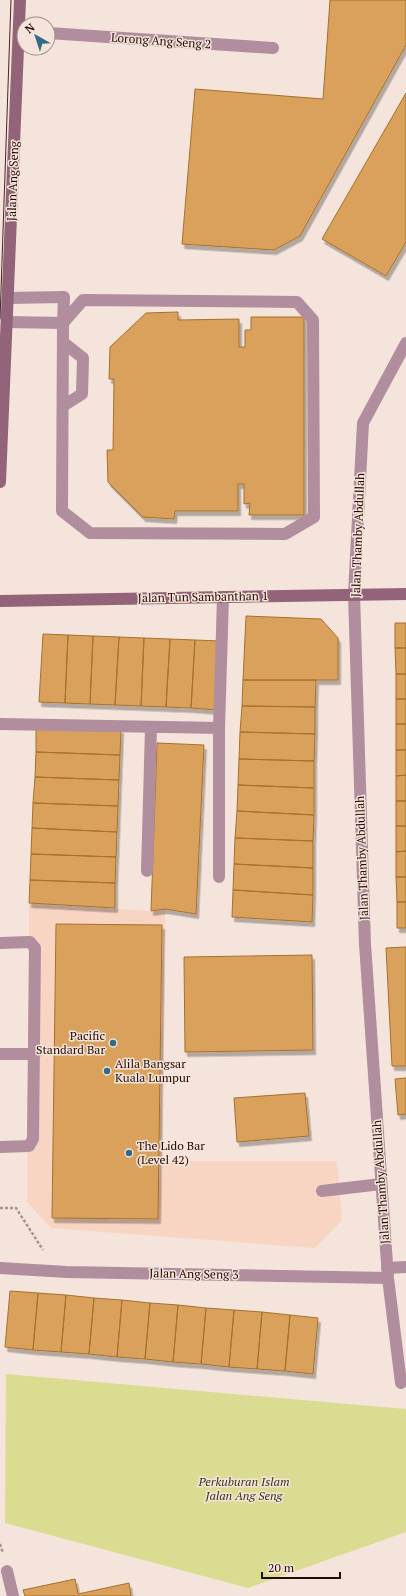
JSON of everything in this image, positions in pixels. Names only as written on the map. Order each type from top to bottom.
[{"type":"street","name":"Jalan Ang Seng","points":[[20,0],[20,16]]},
{"type":"street","name":"Lorong Ang Seng 2","points":[[56,34],[273,48]]},
{"type":"street","name":"Jalan Ang Seng","points":[[0,482],[20,56]]},
{"type":"street","points":[[8,298],[64,297],[62,511],[90,533],[285,534],[314,517],[313,320],[297,302],[83,300],[64,323]]},
{"type":"street","points":[[7,322],[64,323]]},
{"type":"street","points":[[63,406],[82,394],[83,358],[64,343]]},
{"type":"street","name":"Jalan Thamby Abdullah","points":[[403,1384],[388,1273],[365,944],[354,594],[363,423],[406,344]]},
{"type":"street","name":"Jalan Tun Sambanthan 1","points":[[0,601],[406,594]]},
{"type":"street","points":[[219,877],[219,728],[223,597]]},
{"type":"street","points":[[0,724],[151,728],[219,728]]},
{"type":"street","points":[[147,871],[151,728]]},
{"type":"street","points":[[0,942],[30,942],[35,948],[33,1139],[29,1146],[0,1147]]},
{"type":"street","points":[[0,1054],[35,1054]]},
{"type":"street","points":[[322,1191],[381,1184]]},
{"type":"street","name":"Jalan Ang Seng 3","points":[[0,1268],[67,1272],[388,1273],[406,1267]]},
{"type":"street","points":[[7,1571],[13,1596]]},
{"type":"path","points":[[0,1208],[16,1208],[46,1254]]},
{"type":"shaded area","points":[[29,903],[151,911],[165,909],[163,1161],[337,1161],[342,1220],[315,1248],[51,1228],[27,1202]]},
{"type":"green space","name":"Perkuburan Islam Jalan Ang Seng","points":[[6,1374],[406,1409],[406,1532],[248,1588],[5,1523]]},
{"type":"building","points":[[330,0],[406,0],[406,45],[300,236],[274,250],[182,244],[195,89],[323,99]]},
{"type":"building","points":[[406,93],[406,242],[386,276],[322,239]]},
{"type":"building","points":[[178,312],[178,320],[239,319],[239,347],[245,347],[245,330],[251,330],[251,317],[304,317],[304,515],[249,515],[250,503],[244,504],[244,484],[238,484],[238,511],[175,511],[174,519],[143,517],[108,482],[107,450],[113,450],[114,379],[109,379],[110,347],[146,313]]},
{"type":"building","points":[[246,616],[321,619],[338,638],[338,680],[243,680]]},
{"type":"building","points":[[395,623],[406,623],[406,648],[395,648]]},
{"type":"building","points":[[43,634],[68,635],[65,703],[39,702]]},
{"type":"building","points":[[68,635],[93,636],[90,704],[65,703]]},
{"type":"building","points":[[93,636],[119,637],[115,705],[90,704]]},
{"type":"building","points":[[119,637],[144,638],[141,706],[115,705]]},
{"type":"building","points":[[144,638],[170,639],[166,707],[141,706]]},
{"type":"building","points":[[170,639],[195,640],[191,708],[166,707]]},
{"type":"building","points":[[195,640],[220,641],[217,710],[191,708]]},
{"type":"building","points":[[395,648],[406,648],[406,674],[396,674]]},
{"type":"building","points":[[396,674],[406,674],[406,699],[396,699]]},
{"type":"building","points":[[243,680],[316,680],[315,707],[242,706]]},
{"type":"building","points":[[396,699],[406,699],[406,724],[396,724]]},
{"type":"building","points":[[242,706],[315,707],[315,734],[240,732]]},
{"type":"building","points":[[396,724],[406,724],[406,750],[396,750]]},
{"type":"building","points":[[36,726],[121,729],[120,755],[36,752]]},
{"type":"building","points":[[240,732],[315,734],[314,761],[239,759]]},
{"type":"building","points":[[157,743],[204,745],[196,914],[165,909],[151,911]]},
{"type":"building","points":[[396,750],[406,750],[406,775],[396,776]]},
{"type":"building","points":[[36,752],[120,755],[119,780],[35,777]]},
{"type":"building","points":[[239,759],[314,761],[314,788],[238,785]]},
{"type":"building","points":[[406,775],[406,801],[396,801],[396,776]]},
{"type":"building","points":[[35,777],[119,780],[118,806],[33,803]]},
{"type":"building","points":[[238,785],[314,788],[314,815],[237,811]]},
{"type":"building","points":[[396,801],[406,801],[406,826],[396,826]]},
{"type":"building","points":[[33,803],[118,806],[117,832],[32,828]]},
{"type":"building","points":[[237,811],[314,815],[313,841],[235,838]]},
{"type":"building","points":[[396,826],[406,826],[406,851],[396,852]]},
{"type":"building","points":[[32,828],[117,832],[116,857],[31,854]]},
{"type":"building","points":[[235,838],[313,841],[313,868],[234,864]]},
{"type":"building","points":[[406,851],[406,877],[396,877],[396,852]]},
{"type":"building","points":[[31,854],[116,857],[115,883],[30,880]]},
{"type":"building","points":[[234,864],[313,868],[313,895],[233,890]]},
{"type":"building","points":[[396,877],[406,877],[406,902],[397,902]]},
{"type":"building","points":[[30,880],[115,883],[115,908],[29,903]]},
{"type":"building","points":[[233,890],[313,895],[312,922],[232,917]]},
{"type":"building","points":[[397,902],[406,902],[406,928],[397,928]]},
{"type":"building","name":"Alila Bangsar Kuala Lumpur","points":[[56,924],[162,925],[158,1219],[52,1218]]},
{"type":"building","points":[[406,947],[406,1066],[392,1066],[386,948]]},
{"type":"building","points":[[312,955],[313,1050],[185,1052],[184,957]]},
{"type":"building","points":[[406,1078],[406,1114],[398,1115],[395,1079]]},
{"type":"building","points":[[305,1093],[309,1136],[237,1142],[234,1098]]},
{"type":"building","points":[[10,1291],[38,1293],[33,1350],[5,1347]]},
{"type":"building","points":[[38,1293],[66,1295],[61,1352],[33,1350]]},
{"type":"building","points":[[66,1295],[94,1298],[89,1354],[61,1352]]},
{"type":"building","points":[[94,1298],[122,1300],[117,1357],[89,1354]]},
{"type":"building","points":[[122,1300],[150,1303],[145,1359],[117,1357]]},
{"type":"building","points":[[150,1303],[178,1305],[173,1362],[145,1359]]},
{"type":"building","points":[[178,1305],[206,1308],[201,1364],[173,1362]]},
{"type":"building","points":[[206,1308],[234,1310],[229,1367],[201,1364]]},
{"type":"building","points":[[234,1310],[262,1312],[257,1369],[229,1367]]},
{"type":"building","points":[[262,1312],[290,1315],[285,1371],[257,1369]]},
{"type":"building","points":[[290,1315],[318,1318],[313,1374],[285,1371]]},
{"type":"building","points":[[75,1579],[78,1594],[129,1583],[131,1596],[25,1596],[23,1590]]},
{"type":"tram line","points":[[0,319],[11,0]]},
{"type":"place","name":"Pacific Standard Bar","points":[[113,1043]]},
{"type":"place","name":"Alila Bangsar Kuala Lumpur","points":[[107,1071]]},
{"type":"place","name":"The Lido Bar (Level 42)","points":[[129,1153]]}]
